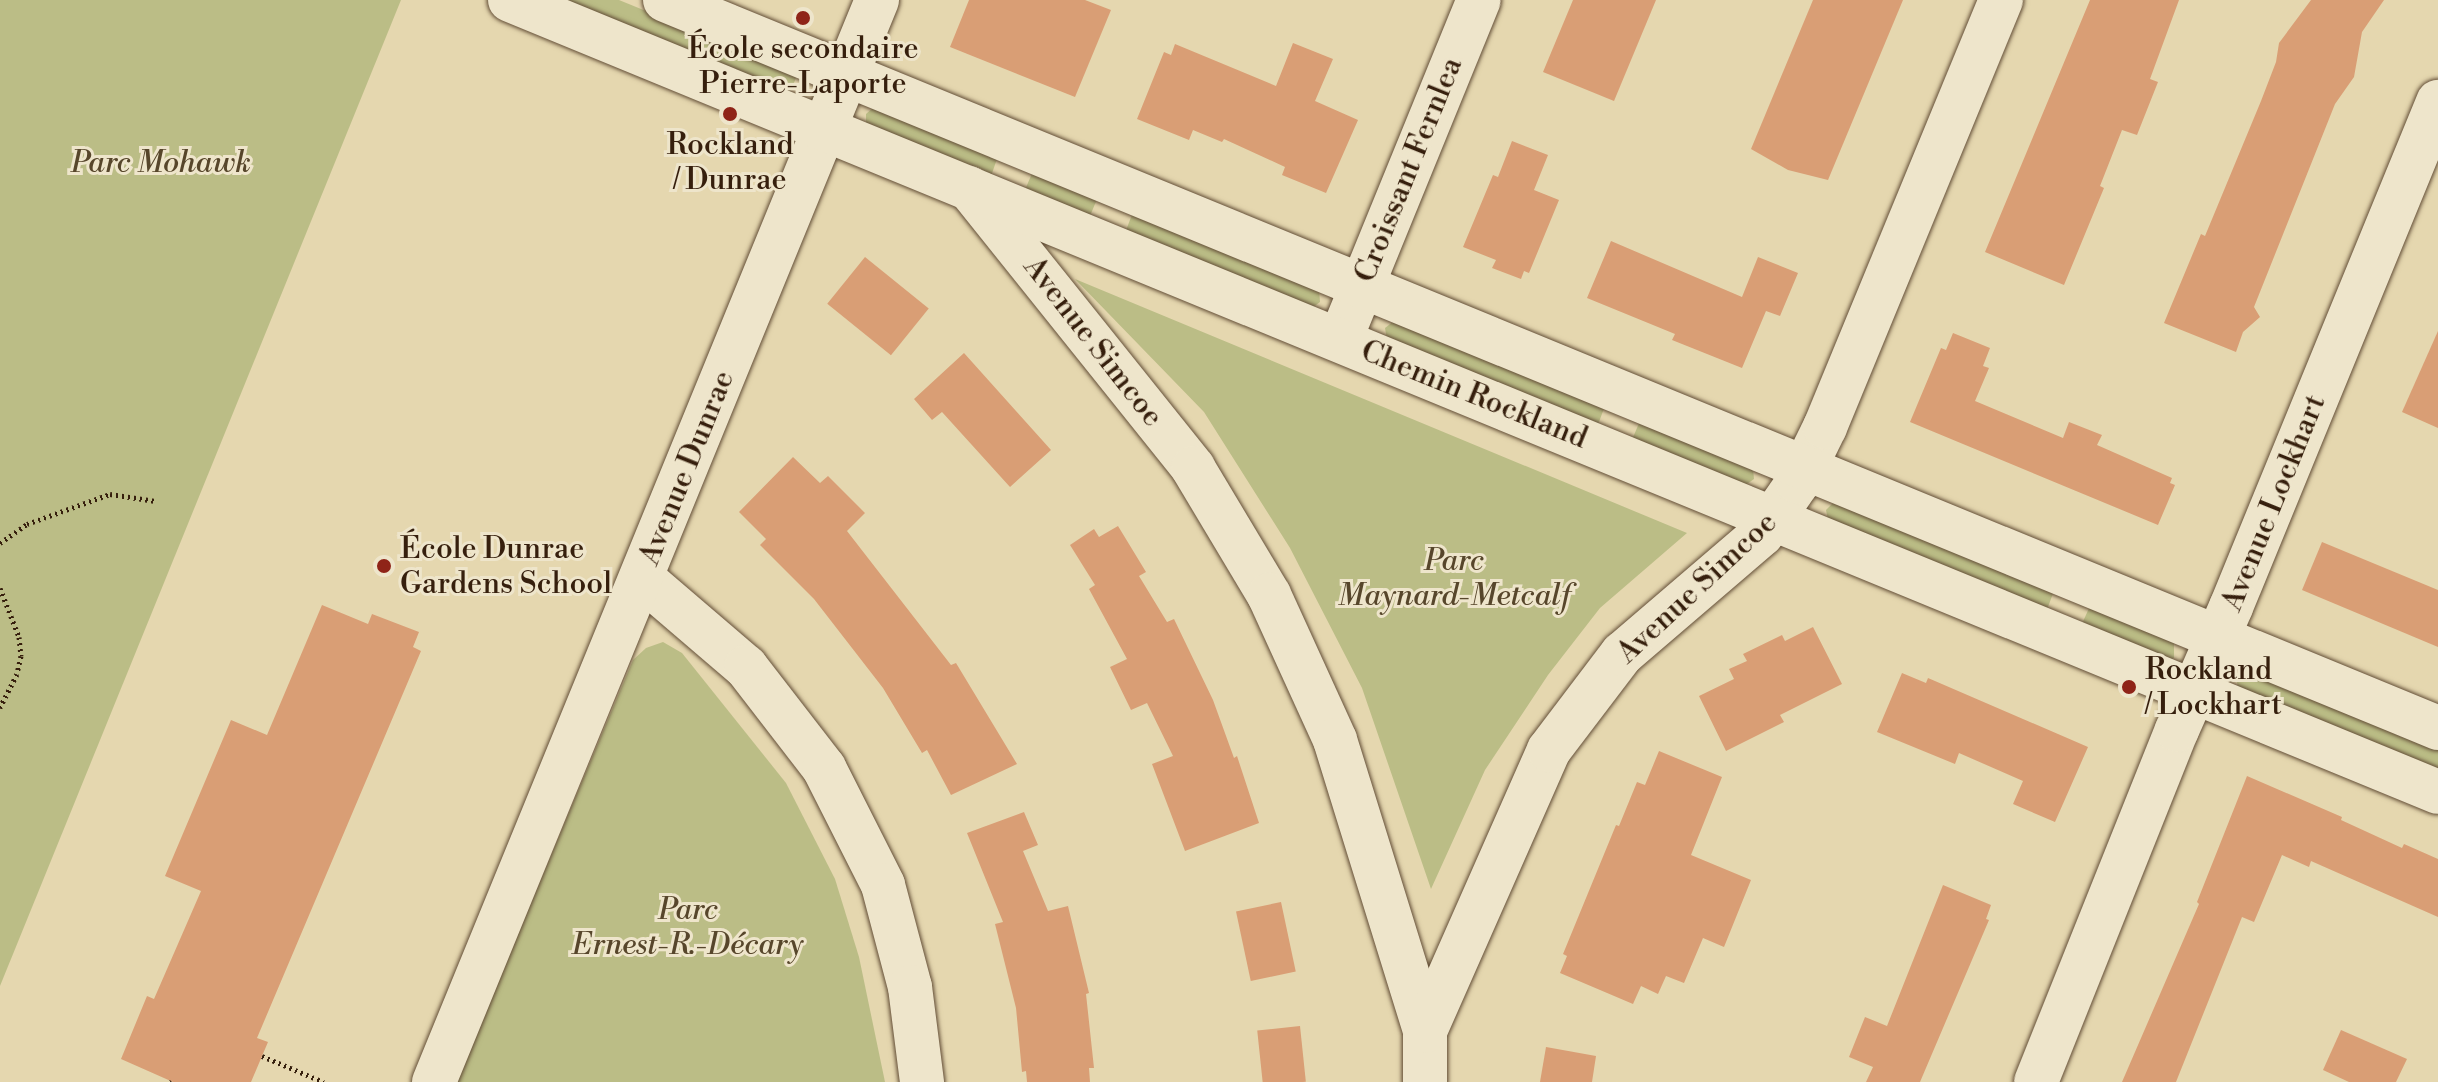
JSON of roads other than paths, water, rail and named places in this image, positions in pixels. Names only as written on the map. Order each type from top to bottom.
[{"type":"street","name":"Chemin Rockland","points":[[510,0],[2438,792]]},
{"type":"street","name":"Chemin Rockland","points":[[665,0],[2438,728]]},
{"type":"street","points":[[847,75],[877,0]]},
{"type":"street","name":"Croissant Fernlea","points":[[1340,340],[1479,0]]},
{"type":"street","name":"Avenue Simcoe","points":[[1425,1031],[1549,750],[1622,654],[1751,544],[1776,518],[1805,468],[2001,0]]},
{"type":"street","name":"Avenue Dunrae","points":[[434,1082],[847,75]]},
{"type":"street","name":"Avenue Lockhart","points":[[2036,1082],[2438,102]]},
{"type":"street","name":"Avenue Simcoe","points":[[969,188],[1193,468],[1269,595],[1335,740],[1425,1031],[1425,1082]]},
{"type":"street","points":[[642,578],[746,667],[824,768],[883,885],[910,987],[922,1082]]},
{"type":"place","name":"École secondaire Pierre-Laporte","points":[[803,18]]},
{"type":"place","name":"Rockland / Dunrae","points":[[730,114]]},
{"type":"place","name":"École Dunrae Gardens School","points":[[384,566]]},
{"type":"place","name":"Rockland / Lockhart","points":[[2129,687]]},
{"type":"park label","name":"Parc Mohawk","points":[[161,163]]},
{"type":"park label","name":"Parc Maynard-Metcalf","points":[[1454,578]]},
{"type":"park label","name":"Parc Ernest-R.-Décary","points":[[688,927]]}]
